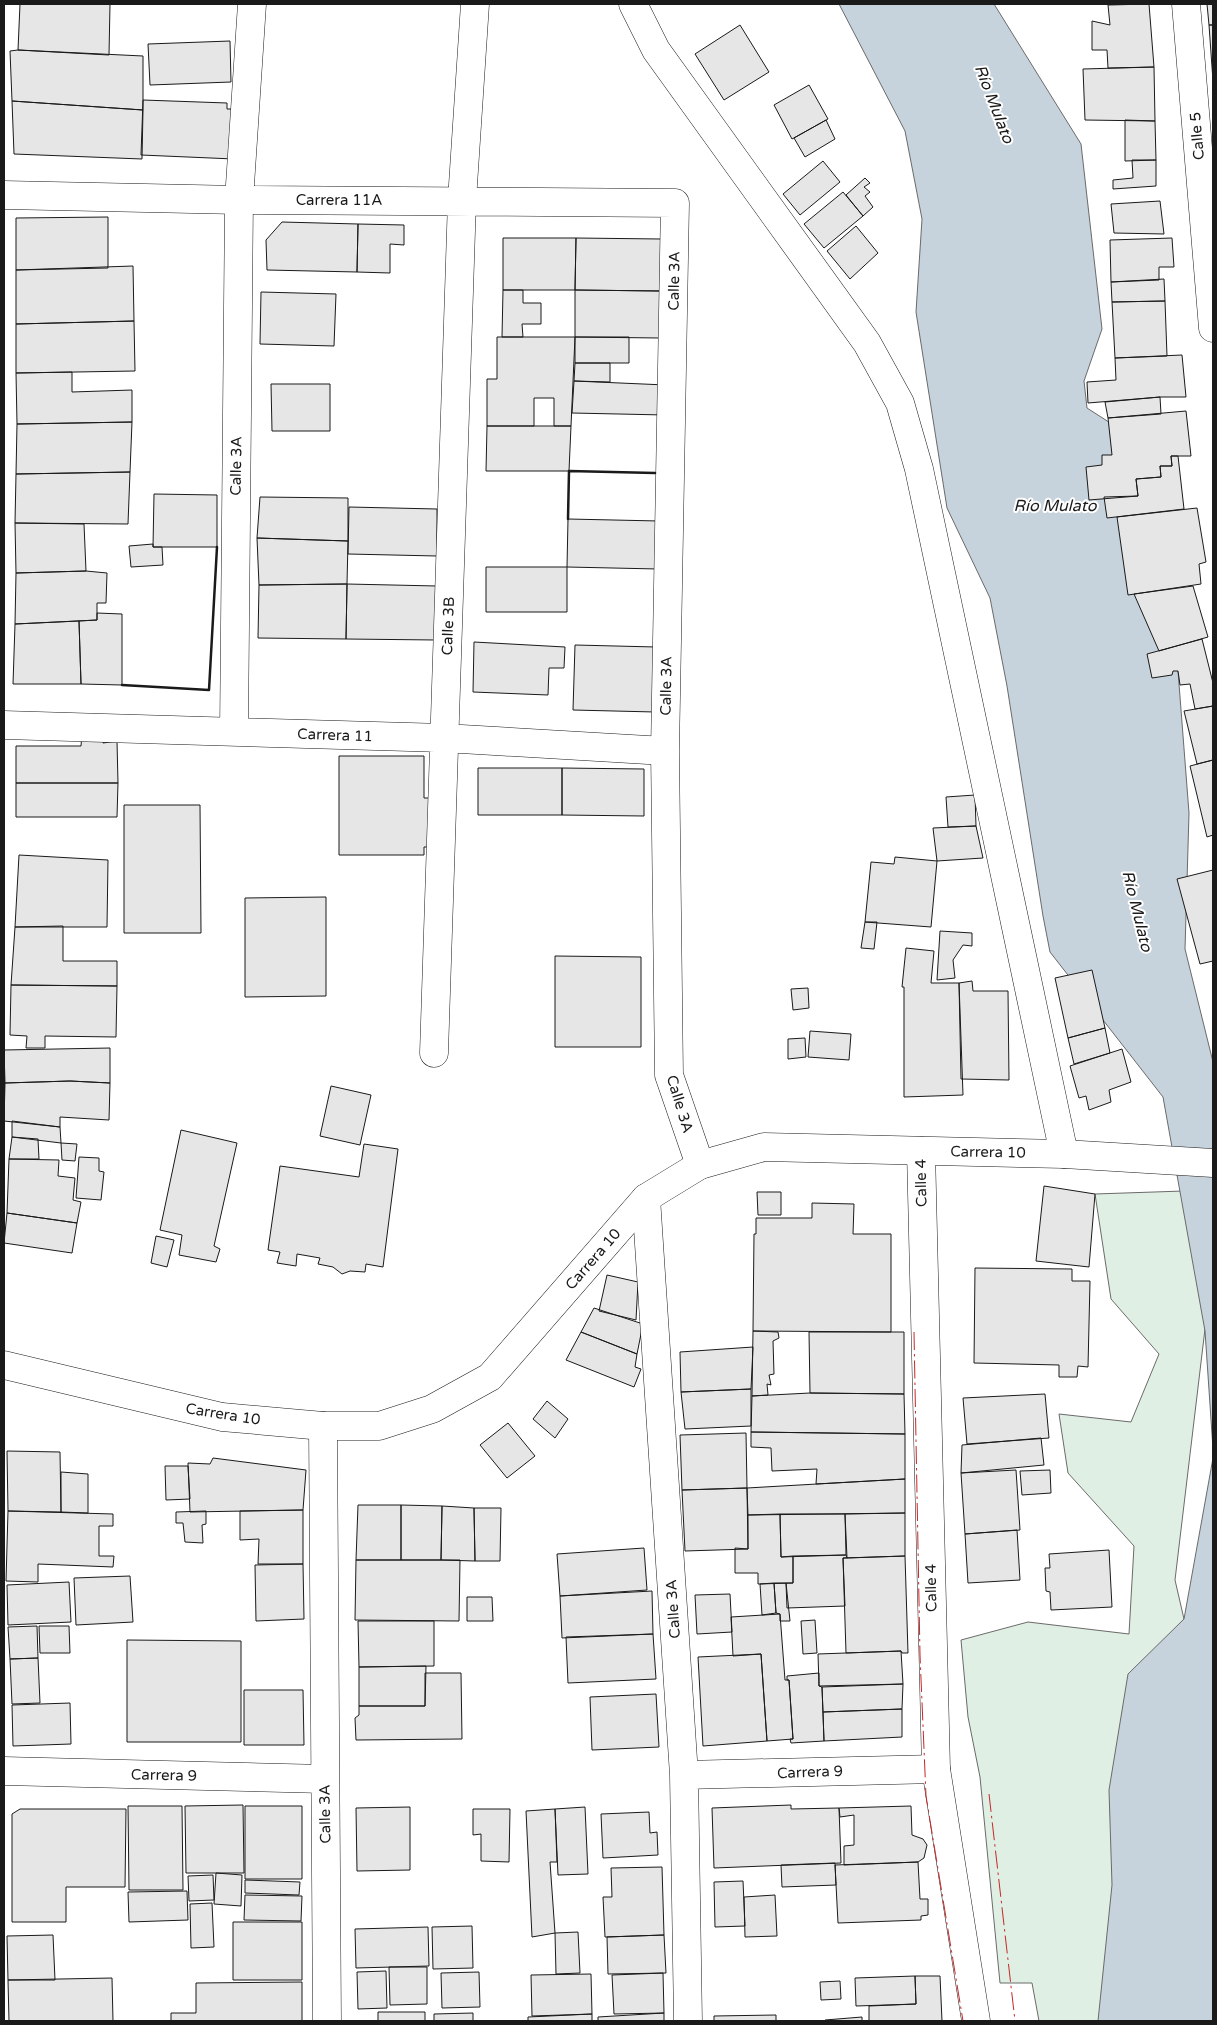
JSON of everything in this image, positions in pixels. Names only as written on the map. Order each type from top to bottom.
[{"type":"street","name":"Calle 3A","points":[[234,732],[239,200],[252,4]]},
{"type":"street","name":"Calle 3B","points":[[434,1053],[462,200],[474,4]]},
{"type":"street","points":[[633,4],[656,50],[867,343],[900,403],[921,478],[1064,1154]]},
{"type":"street","name":"Calle 5","points":[[1186,4],[1213,328]]},
{"type":"street","name":"Carrera 11A","points":[[4,195],[239,200],[462,200],[675,203]]},
{"type":"street","name":"Calle 3A","points":[[675,203],[665,751],[669,1075],[700,1165]]},
{"type":"street","name":"Carrera 11","points":[[4,725],[444,738],[665,751]]},
{"type":"street","name":"Carrera 10","points":[[4,1365],[222,1417],[323,1426],[379,1426],[432,1409],[490,1377],[646,1198],[700,1165],[764,1147],[1064,1154],[1213,1163]]},
{"type":"street","name":"Calle 4","points":[[921,1151],[936,1768],[976,2021]]},
{"type":"street","name":"Calle 3A","points":[[646,1198],[684,1775],[688,2021]]},
{"type":"street","name":"Calle 3A","points":[[323,1426],[327,2021]]},
{"type":"street","name":"Carrera 9","points":[[684,1775],[936,1768]]},
{"type":"street","name":"Carrera 9","points":[[4,1771],[325,1778]]},
{"type":"green space","points":[[1213,1190],[1213,1262],[1175,1580],[1184,1619],[1192,2021],[1039,2021],[1032,1983],[1000,1983],[980,1777],[968,1717],[961,1640],[1028,1622],[1129,1634],[1134,1546],[1068,1473],[1059,1414],[1131,1422],[1159,1354],[1111,1299],[1095,1194]]},
{"type":"water","name":"Río Mulato","points":[[839,4],[994,4],[1081,144],[1102,329],[1084,381],[1087,408],[1154,451],[1155,509],[1178,671],[1189,813],[1185,949],[1213,1062],[1213,1449],[1205,1331],[1163,1097],[1050,952],[1007,686],[990,598],[947,508],[916,312],[922,219],[905,131]]},
{"type":"water","points":[[1213,1458],[1213,2021],[1098,2021],[1112,1885],[1109,1790],[1128,1674],[1184,1619]]},
{"type":"building","points":[[20,4],[110,4],[109,55],[18,50]]},
{"type":"building","points":[[1149,4],[1154,67],[1108,68],[1107,50],[1092,50],[1092,21],[1110,25],[1108,5]]},
{"type":"building","points":[[1207,4],[1213,4],[1213,25],[1209,25]]},
{"type":"building","points":[[740,25],[769,72],[724,100],[695,54]]},
{"type":"building","points":[[1209,25],[1213,25],[1213,81]]},
{"type":"building","points":[[230,41],[231,82],[150,85],[148,44]]},
{"type":"building","points":[[10,51],[143,56],[143,110],[12,101]]},
{"type":"building","points":[[1154,67],[1155,121],[1085,120],[1083,69]]},
{"type":"building","points":[[809,85],[828,119],[792,139],[774,105]]},
{"type":"building","points":[[143,100],[227,103],[227,109],[235,109],[234,159],[141,155]]},
{"type":"building","points":[[12,101],[143,110],[142,159],[14,154]]},
{"type":"building","points":[[826,120],[835,139],[805,157],[794,138]]},
{"type":"building","points":[[1125,120],[1155,121],[1156,160],[1125,161]]},
{"type":"building","points":[[1132,160],[1156,160],[1156,186],[1113,189],[1113,180],[1133,178]]},
{"type":"building","points":[[823,161],[840,182],[800,215],[783,194]]},
{"type":"building","points":[[865,178],[870,183],[864,187],[870,192],[865,196],[873,207],[863,216],[846,195]]},
{"type":"building","points":[[843,192],[863,216],[824,248],[804,224]]},
{"type":"building","points":[[1160,201],[1164,234],[1114,233],[1111,204]]},
{"type":"building","points":[[108,217],[108,268],[16,270],[16,218]]},
{"type":"building","points":[[282,222],[358,224],[357,272],[267,270],[266,240]]},
{"type":"building","points":[[358,224],[404,225],[404,245],[390,244],[390,273],[357,272]]},
{"type":"building","points":[[856,226],[878,253],[850,279],[827,251]]},
{"type":"building","points":[[503,238],[576,238],[575,290],[503,290]]},
{"type":"building","points":[[576,238],[661,239],[660,291],[575,290]]},
{"type":"building","points":[[1172,238],[1174,267],[1159,267],[1159,280],[1111,282],[1110,240]]},
{"type":"building","points":[[133,266],[134,321],[16,324],[16,270]]},
{"type":"building","points":[[1164,279],[1165,301],[1112,302],[1111,282]]},
{"type":"building","points":[[503,290],[523,290],[523,303],[541,303],[541,324],[522,324],[523,337],[502,337]]},
{"type":"building","points":[[575,290],[660,291],[660,338],[575,337]]},
{"type":"building","points":[[261,292],[336,294],[334,346],[260,344]]},
{"type":"building","points":[[1165,301],[1167,356],[1115,358],[1112,302]]},
{"type":"building","points":[[134,321],[135,371],[16,373],[16,324]]},
{"type":"building","points":[[497,337],[575,337],[571,426],[554,426],[554,398],[534,398],[534,426],[487,426],[487,379],[497,379]]},
{"type":"building","points":[[575,337],[629,337],[629,363],[575,363]]},
{"type":"building","points":[[1182,355],[1186,397],[1160,397],[1088,403],[1087,382],[1116,380],[1115,358]]},
{"type":"building","points":[[575,363],[610,363],[610,382],[574,381]]},
{"type":"building","points":[[72,372],[72,392],[132,390],[132,422],[17,424],[16,373]]},
{"type":"building","points":[[574,381],[666,385],[665,415],[572,413]]},
{"type":"building","points":[[271,384],[330,384],[330,431],[272,431]]},
{"type":"building","points":[[1160,397],[1161,414],[1108,418],[1105,402]]},
{"type":"building","points":[[1186,411],[1191,456],[1171,456],[1172,466],[1160,466],[1161,477],[1136,479],[1138,496],[1089,500],[1086,467],[1102,465],[1102,455],[1112,455],[1108,418]]},
{"type":"building","points":[[132,422],[130,472],[16,474],[17,424]]},
{"type":"building","points":[[487,426],[571,426],[569,471],[486,471]]},
{"type":"building","points":[[1171,456],[1178,456],[1184,509],[1107,518],[1104,497],[1138,496],[1136,479],[1161,477],[1160,466],[1172,466]]},
{"type":"building","points":[[130,472],[128,524],[15,523],[16,474]]},
{"type":"building","points":[[154,494],[217,495],[217,547],[153,547]]},
{"type":"building","points":[[260,497],[348,498],[348,541],[257,538]]},
{"type":"building","points":[[349,507],[437,509],[437,556],[348,554]]},
{"type":"building","points":[[1197,508],[1206,562],[1199,564],[1201,584],[1128,595],[1117,517]]},
{"type":"building","points":[[568,519],[659,521],[658,569],[567,567]]},
{"type":"building","points":[[15,523],[84,524],[86,571],[16,573]]},
{"type":"building","points":[[257,538],[348,541],[347,584],[259,585]]},
{"type":"building","points":[[153,544],[153,547],[162,547],[163,565],[131,567],[129,546]]},
{"type":"building","points":[[486,567],[567,567],[567,612],[486,612]]},
{"type":"building","points":[[86,571],[107,573],[106,603],[97,603],[97,620],[15,624],[16,573]]},
{"type":"building","points":[[347,584],[346,639],[258,638],[259,585]]},
{"type":"building","points":[[347,584],[437,586],[436,640],[346,639]]},
{"type":"building","points":[[1193,586],[1208,637],[1159,651],[1134,594]]},
{"type":"building","points":[[97,613],[122,614],[122,685],[81,684],[79,621],[97,620]]},
{"type":"building","points":[[79,621],[81,684],[13,684],[15,624]]},
{"type":"building","points":[[1202,639],[1213,683],[1213,706],[1195,709],[1190,684],[1180,685],[1178,671],[1173,671],[1172,675],[1152,678],[1147,654]]},
{"type":"building","points":[[474,642],[565,647],[564,668],[549,668],[548,695],[473,692]]},
{"type":"building","points":[[575,645],[656,647],[655,712],[573,710]]},
{"type":"building","points":[[1213,706],[1213,760],[1197,764],[1184,711]]},
{"type":"building","points":[[82,733],[104,733],[103,743],[117,741],[118,783],[16,783],[16,746],[81,746]]},
{"type":"building","points":[[339,756],[424,756],[424,798],[432,798],[433,847],[424,847],[424,855],[339,855]]},
{"type":"building","points":[[1213,760],[1213,835],[1207,837],[1190,766]]},
{"type":"building","points":[[478,768],[562,768],[562,815],[478,815]]},
{"type":"building","points":[[562,768],[644,769],[644,816],[562,815]]},
{"type":"building","points":[[16,783],[118,783],[117,817],[16,817]]},
{"type":"building","points":[[975,795],[976,826],[948,827],[946,797]]},
{"type":"building","points":[[124,805],[200,805],[201,933],[124,933]]},
{"type":"building","points":[[976,826],[983,858],[937,861],[933,828]]},
{"type":"building","points":[[19,855],[108,860],[107,927],[15,927]]},
{"type":"building","points":[[895,857],[937,861],[931,927],[865,922],[871,862],[894,864]]},
{"type":"building","points":[[1213,870],[1213,961],[1200,964],[1177,879]]},
{"type":"building","points":[[326,897],[326,996],[245,997],[245,898]]},
{"type":"building","points":[[865,922],[877,922],[874,949],[861,948]]},
{"type":"building","points":[[63,926],[63,961],[117,961],[117,986],[11,985],[15,927]]},
{"type":"building","points":[[940,931],[972,933],[972,946],[963,945],[953,960],[955,978],[937,980]]},
{"type":"building","points":[[906,948],[934,951],[931,983],[959,983],[963,1095],[904,1097],[904,987],[902,987]]},
{"type":"building","points":[[555,956],[641,957],[641,1047],[555,1047]]},
{"type":"building","points":[[1092,970],[1105,1028],[1068,1038],[1055,978]]},
{"type":"building","points":[[972,981],[973,991],[1008,991],[1009,1080],[961,1079],[959,983]]},
{"type":"building","points":[[11,985],[117,986],[116,1037],[45,1036],[45,1048],[26,1048],[27,1036],[10,1035]]},
{"type":"building","points":[[808,988],[809,1008],[793,1010],[791,989]]},
{"type":"building","points":[[1105,1028],[1110,1053],[1074,1064],[1068,1038]]},
{"type":"building","points":[[810,1031],[851,1034],[849,1060],[808,1057]]},
{"type":"building","points":[[805,1038],[806,1057],[788,1059],[788,1039]]},
{"type":"building","points":[[110,1048],[110,1083],[70,1081],[5,1083],[4,1050]]},
{"type":"building","points":[[1122,1049],[1131,1082],[1109,1090],[1111,1102],[1089,1110],[1086,1096],[1079,1098],[1070,1066]]},
{"type":"building","points":[[70,1081],[110,1083],[109,1120],[60,1117],[60,1127],[4,1121],[5,1083]]},
{"type":"building","points":[[331,1086],[371,1095],[360,1145],[320,1136]]},
{"type":"building","points":[[12,1121],[60,1127],[61,1143],[12,1137]]},
{"type":"building","points":[[181,1130],[237,1143],[214,1246],[220,1249],[216,1262],[179,1255],[182,1235],[160,1230]]},
{"type":"building","points":[[12,1137],[38,1139],[39,1159],[9,1159]]},
{"type":"building","points":[[61,1143],[77,1144],[75,1161],[62,1160]]},
{"type":"building","points":[[364,1144],[398,1149],[383,1267],[366,1264],[365,1272],[350,1271],[342,1274],[333,1267],[318,1264],[320,1258],[297,1254],[296,1266],[277,1263],[280,1252],[268,1250],[280,1166],[359,1177]]},
{"type":"building","points":[[79,1157],[99,1158],[99,1171],[104,1172],[101,1200],[76,1198]]},
{"type":"building","points":[[9,1159],[59,1160],[58,1176],[75,1178],[73,1200],[81,1202],[77,1223],[7,1213]]},
{"type":"building","points":[[1044,1186],[1095,1194],[1089,1267],[1036,1261]]},
{"type":"building","points":[[757,1192],[781,1192],[781,1215],[758,1215]]},
{"type":"building","points":[[812,1203],[854,1204],[853,1234],[891,1234],[891,1332],[753,1331],[754,1234],[756,1234],[756,1218],[812,1218]]},
{"type":"building","points":[[7,1213],[77,1223],[72,1253],[4,1243]]},
{"type":"building","points":[[156,1236],[174,1240],[167,1267],[151,1263]]},
{"type":"building","points":[[975,1268],[1072,1269],[1072,1281],[1090,1281],[1088,1367],[1078,1366],[1077,1377],[1059,1377],[1059,1365],[974,1363]]},
{"type":"building","points":[[607,1275],[638,1282],[636,1320],[599,1311]]},
{"type":"building","points":[[594,1308],[643,1324],[637,1354],[581,1332]]},
{"type":"building","points":[[753,1331],[778,1332],[779,1338],[773,1341],[774,1374],[769,1375],[771,1385],[767,1384],[768,1395],[752,1396]]},
{"type":"building","points":[[581,1332],[637,1354],[635,1367],[641,1369],[634,1387],[566,1360]]},
{"type":"building","points":[[809,1332],[904,1332],[904,1394],[810,1393]]},
{"type":"building","points":[[753,1347],[751,1389],[681,1392],[680,1352]]},
{"type":"building","points":[[751,1389],[751,1426],[685,1429],[681,1392]]},
{"type":"building","points":[[810,1393],[904,1394],[905,1434],[751,1432],[752,1396]]},
{"type":"building","points":[[1045,1394],[1049,1438],[967,1444],[963,1398]]},
{"type":"building","points":[[547,1401],[568,1419],[555,1438],[533,1419]]},
{"type":"building","points":[[508,1423],[535,1456],[507,1478],[480,1445]]},
{"type":"building","points":[[751,1432],[905,1434],[905,1479],[816,1484],[817,1469],[772,1471],[771,1448],[751,1447]]},
{"type":"building","points":[[746,1433],[747,1488],[682,1490],[680,1435]]},
{"type":"building","points":[[1041,1438],[1044,1465],[961,1473],[962,1445]]},
{"type":"building","points":[[7,1451],[60,1452],[61,1512],[8,1511]]},
{"type":"building","points":[[213,1458],[306,1470],[303,1510],[190,1512],[188,1463],[210,1464]]},
{"type":"building","points":[[165,1466],[188,1466],[190,1499],[166,1500]]},
{"type":"building","points":[[1016,1470],[1020,1530],[965,1534],[961,1473]]},
{"type":"building","points":[[1050,1470],[1051,1493],[1022,1495],[1020,1471]]},
{"type":"building","points":[[61,1472],[88,1474],[88,1513],[61,1512]]},
{"type":"building","points":[[905,1479],[905,1513],[748,1515],[747,1488]]},
{"type":"building","points":[[747,1488],[748,1549],[685,1551],[682,1490]]},
{"type":"building","points":[[358,1505],[401,1505],[401,1560],[356,1560]]},
{"type":"building","points":[[401,1505],[442,1506],[441,1560],[401,1560]]},
{"type":"building","points":[[442,1506],[474,1508],[475,1561],[441,1560]]},
{"type":"building","points":[[474,1508],[501,1508],[500,1561],[475,1561]]},
{"type":"building","points":[[303,1510],[303,1564],[258,1564],[259,1539],[240,1540],[240,1511]]},
{"type":"building","points":[[8,1511],[113,1514],[113,1526],[99,1526],[99,1556],[114,1556],[113,1567],[38,1564],[38,1582],[6,1581]]},
{"type":"building","points":[[206,1511],[206,1524],[202,1525],[203,1543],[185,1542],[183,1523],[176,1523],[176,1512]]},
{"type":"building","points":[[905,1513],[905,1556],[847,1558],[845,1514]]},
{"type":"building","points":[[780,1514],[781,1557],[793,1556],[793,1583],[758,1584],[758,1573],[735,1573],[735,1548],[748,1549],[748,1515]]},
{"type":"building","points":[[780,1514],[845,1514],[846,1555],[781,1557]]},
{"type":"building","points":[[1017,1530],[1020,1580],[968,1583],[965,1534]]},
{"type":"building","points":[[644,1548],[647,1590],[560,1596],[557,1554]]},
{"type":"building","points":[[1109,1550],[1112,1607],[1051,1610],[1050,1592],[1046,1591],[1045,1568],[1050,1568],[1049,1554]]},
{"type":"building","points":[[846,1555],[847,1558],[843,1558],[845,1606],[787,1608],[786,1583],[793,1583],[793,1556]]},
{"type":"building","points":[[905,1556],[908,1653],[902,1653],[901,1651],[846,1653],[843,1558]]},
{"type":"building","points":[[356,1560],[460,1560],[459,1621],[355,1620]]},
{"type":"building","points":[[303,1564],[304,1619],[256,1621],[255,1565]]},
{"type":"building","points":[[130,1576],[133,1622],[76,1625],[74,1578]]},
{"type":"building","points":[[69,1582],[71,1622],[8,1625],[7,1585]]},
{"type":"building","points":[[774,1583],[776,1613],[762,1615],[760,1584]]},
{"type":"building","points":[[774,1583],[786,1583],[790,1621],[780,1621],[780,1614],[776,1613]]},
{"type":"building","points":[[652,1591],[653,1634],[562,1638],[560,1596]]},
{"type":"building","points":[[730,1594],[732,1632],[697,1634],[695,1595]]},
{"type":"building","points":[[467,1597],[492,1597],[493,1621],[467,1621]]},
{"type":"building","points":[[780,1614],[785,1680],[789,1680],[793,1739],[767,1741],[761,1654],[733,1656],[731,1617]]},
{"type":"building","points":[[815,1620],[817,1653],[803,1654],[801,1621]]},
{"type":"building","points":[[358,1621],[434,1621],[434,1666],[359,1667]]},
{"type":"building","points":[[37,1626],[38,1658],[10,1659],[8,1627]]},
{"type":"building","points":[[39,1626],[69,1626],[70,1653],[40,1653]]},
{"type":"building","points":[[653,1634],[656,1679],[568,1683],[566,1637]]},
{"type":"building","points":[[127,1640],[241,1641],[241,1742],[127,1742]]},
{"type":"building","points":[[901,1651],[903,1684],[819,1686],[818,1654]]},
{"type":"building","points":[[761,1654],[767,1741],[703,1746],[698,1657]]},
{"type":"building","points":[[38,1658],[40,1703],[12,1704],[10,1659]]},
{"type":"building","points":[[426,1666],[425,1706],[359,1706],[359,1667]]},
{"type":"building","points":[[425,1673],[461,1673],[462,1739],[356,1740],[355,1718],[359,1715],[359,1706],[425,1706]]},
{"type":"building","points":[[819,1673],[819,1686],[822,1687],[824,1741],[791,1743],[790,1739],[793,1739],[789,1680],[787,1680],[787,1676]]},
{"type":"building","points":[[903,1684],[902,1709],[823,1712],[822,1687]]},
{"type":"building","points":[[244,1690],[303,1690],[304,1745],[244,1745]]},
{"type":"building","points":[[656,1694],[659,1747],[592,1750],[590,1697]]},
{"type":"building","points":[[70,1703],[71,1744],[13,1746],[12,1705]]},
{"type":"building","points":[[902,1709],[902,1737],[824,1741],[823,1712]]},
{"type":"building","points":[[243,1805],[244,1873],[186,1873],[185,1806]]},
{"type":"building","points":[[791,1805],[791,1809],[839,1808],[841,1863],[714,1868],[712,1808]]},
{"type":"building","points":[[128,1806],[182,1806],[183,1890],[129,1890]]},
{"type":"building","points":[[245,1806],[302,1806],[302,1879],[245,1879]]},
{"type":"building","points":[[911,1806],[912,1835],[923,1839],[927,1845],[924,1858],[918,1862],[844,1865],[844,1846],[854,1845],[854,1815],[840,1817],[839,1808]]},
{"type":"building","points":[[410,1807],[410,1870],[357,1871],[356,1808]]},
{"type":"building","points":[[585,1807],[588,1874],[558,1875],[555,1809]]},
{"type":"building","points":[[20,1809],[126,1809],[125,1887],[66,1887],[66,1922],[12,1922],[12,1814]]},
{"type":"building","points":[[473,1809],[510,1809],[509,1862],[481,1861],[481,1834],[473,1835]]},
{"type":"building","points":[[555,1809],[557,1862],[550,1862],[555,1933],[532,1937],[526,1811]]},
{"type":"building","points":[[649,1812],[650,1833],[657,1832],[658,1855],[603,1858],[601,1814]]},
{"type":"building","points":[[918,1862],[920,1899],[928,1899],[928,1915],[921,1916],[921,1920],[838,1923],[835,1865]]},
{"type":"building","points":[[835,1863],[836,1885],[782,1887],[781,1865]]},
{"type":"building","points":[[662,1867],[664,1935],[605,1937],[603,1897],[612,1897],[611,1868]]},
{"type":"building","points":[[216,1873],[242,1875],[241,1906],[214,1904]]},
{"type":"building","points":[[213,1875],[214,1900],[189,1901],[188,1876]]},
{"type":"building","points":[[245,1880],[300,1882],[299,1895],[245,1893]]},
{"type":"building","points":[[743,1881],[745,1926],[715,1927],[714,1882]]},
{"type":"building","points":[[187,1891],[188,1920],[129,1922],[128,1892]]},
{"type":"building","points":[[245,1895],[302,1896],[301,1921],[244,1920]]},
{"type":"building","points":[[775,1895],[777,1936],[745,1937],[744,1897]]},
{"type":"building","points":[[212,1903],[214,1947],[191,1948],[190,1904]]},
{"type":"building","points":[[233,1922],[302,1922],[302,1980],[233,1980]]},
{"type":"building","points":[[472,1926],[473,1968],[433,1969],[432,1927]]},
{"type":"building","points":[[428,1927],[429,1966],[356,1968],[355,1929]]},
{"type":"building","points":[[578,1932],[580,1973],[556,1974],[555,1933]]},
{"type":"building","points":[[53,1935],[55,1980],[8,1980],[7,1936]]},
{"type":"building","points":[[664,1935],[666,1973],[608,1974],[607,1937]]},
{"type":"building","points":[[389,1967],[427,1967],[427,2004],[390,2005]]},
{"type":"building","points":[[386,1971],[387,2008],[358,2009],[357,1972]]},
{"type":"building","points":[[479,1972],[480,2007],[442,2008],[441,1973]]},
{"type":"building","points":[[663,1973],[664,2013],[614,2014],[612,1975]]},
{"type":"building","points":[[591,1974],[592,2014],[532,2016],[531,1975]]},
{"type":"building","points":[[915,1976],[916,2004],[856,2006],[855,1978]]},
{"type":"building","points":[[915,1976],[940,1976],[942,2021],[869,2021],[869,2006],[916,2004]]},
{"type":"building","points":[[112,1978],[113,2021],[9,2021],[8,1980]]},
{"type":"building","points":[[840,1981],[841,1999],[821,2000],[820,1982]]},
{"type":"building","points":[[302,1982],[302,2021],[171,2021],[171,2013],[196,2013],[196,1983]]},
{"type":"building","points":[[378,2012],[425,2012],[425,2021],[378,2021]]},
{"type":"building","points":[[473,2013],[473,2021],[434,2021],[434,2014]]},
{"type":"building","points":[[664,2013],[664,2021],[598,2021],[598,2017]]},
{"type":"building","points":[[592,2014],[592,2021],[528,2021],[528,2017]]},
{"type":"building","points":[[776,2015],[776,2021],[714,2021],[714,2016]]},
{"type":"building","points":[[862,2017],[862,2021],[825,2021],[825,2020]]},
{"type":"wall","points":[[568,519],[569,471],[655,473]]},
{"type":"wall","points":[[122,685],[209,690],[217,547]]},
{"type":"power","points":[[914,1332],[920,1655],[926,1796],[963,2021]]},
{"type":"power","points":[[989,1794],[1015,2021]]}]
